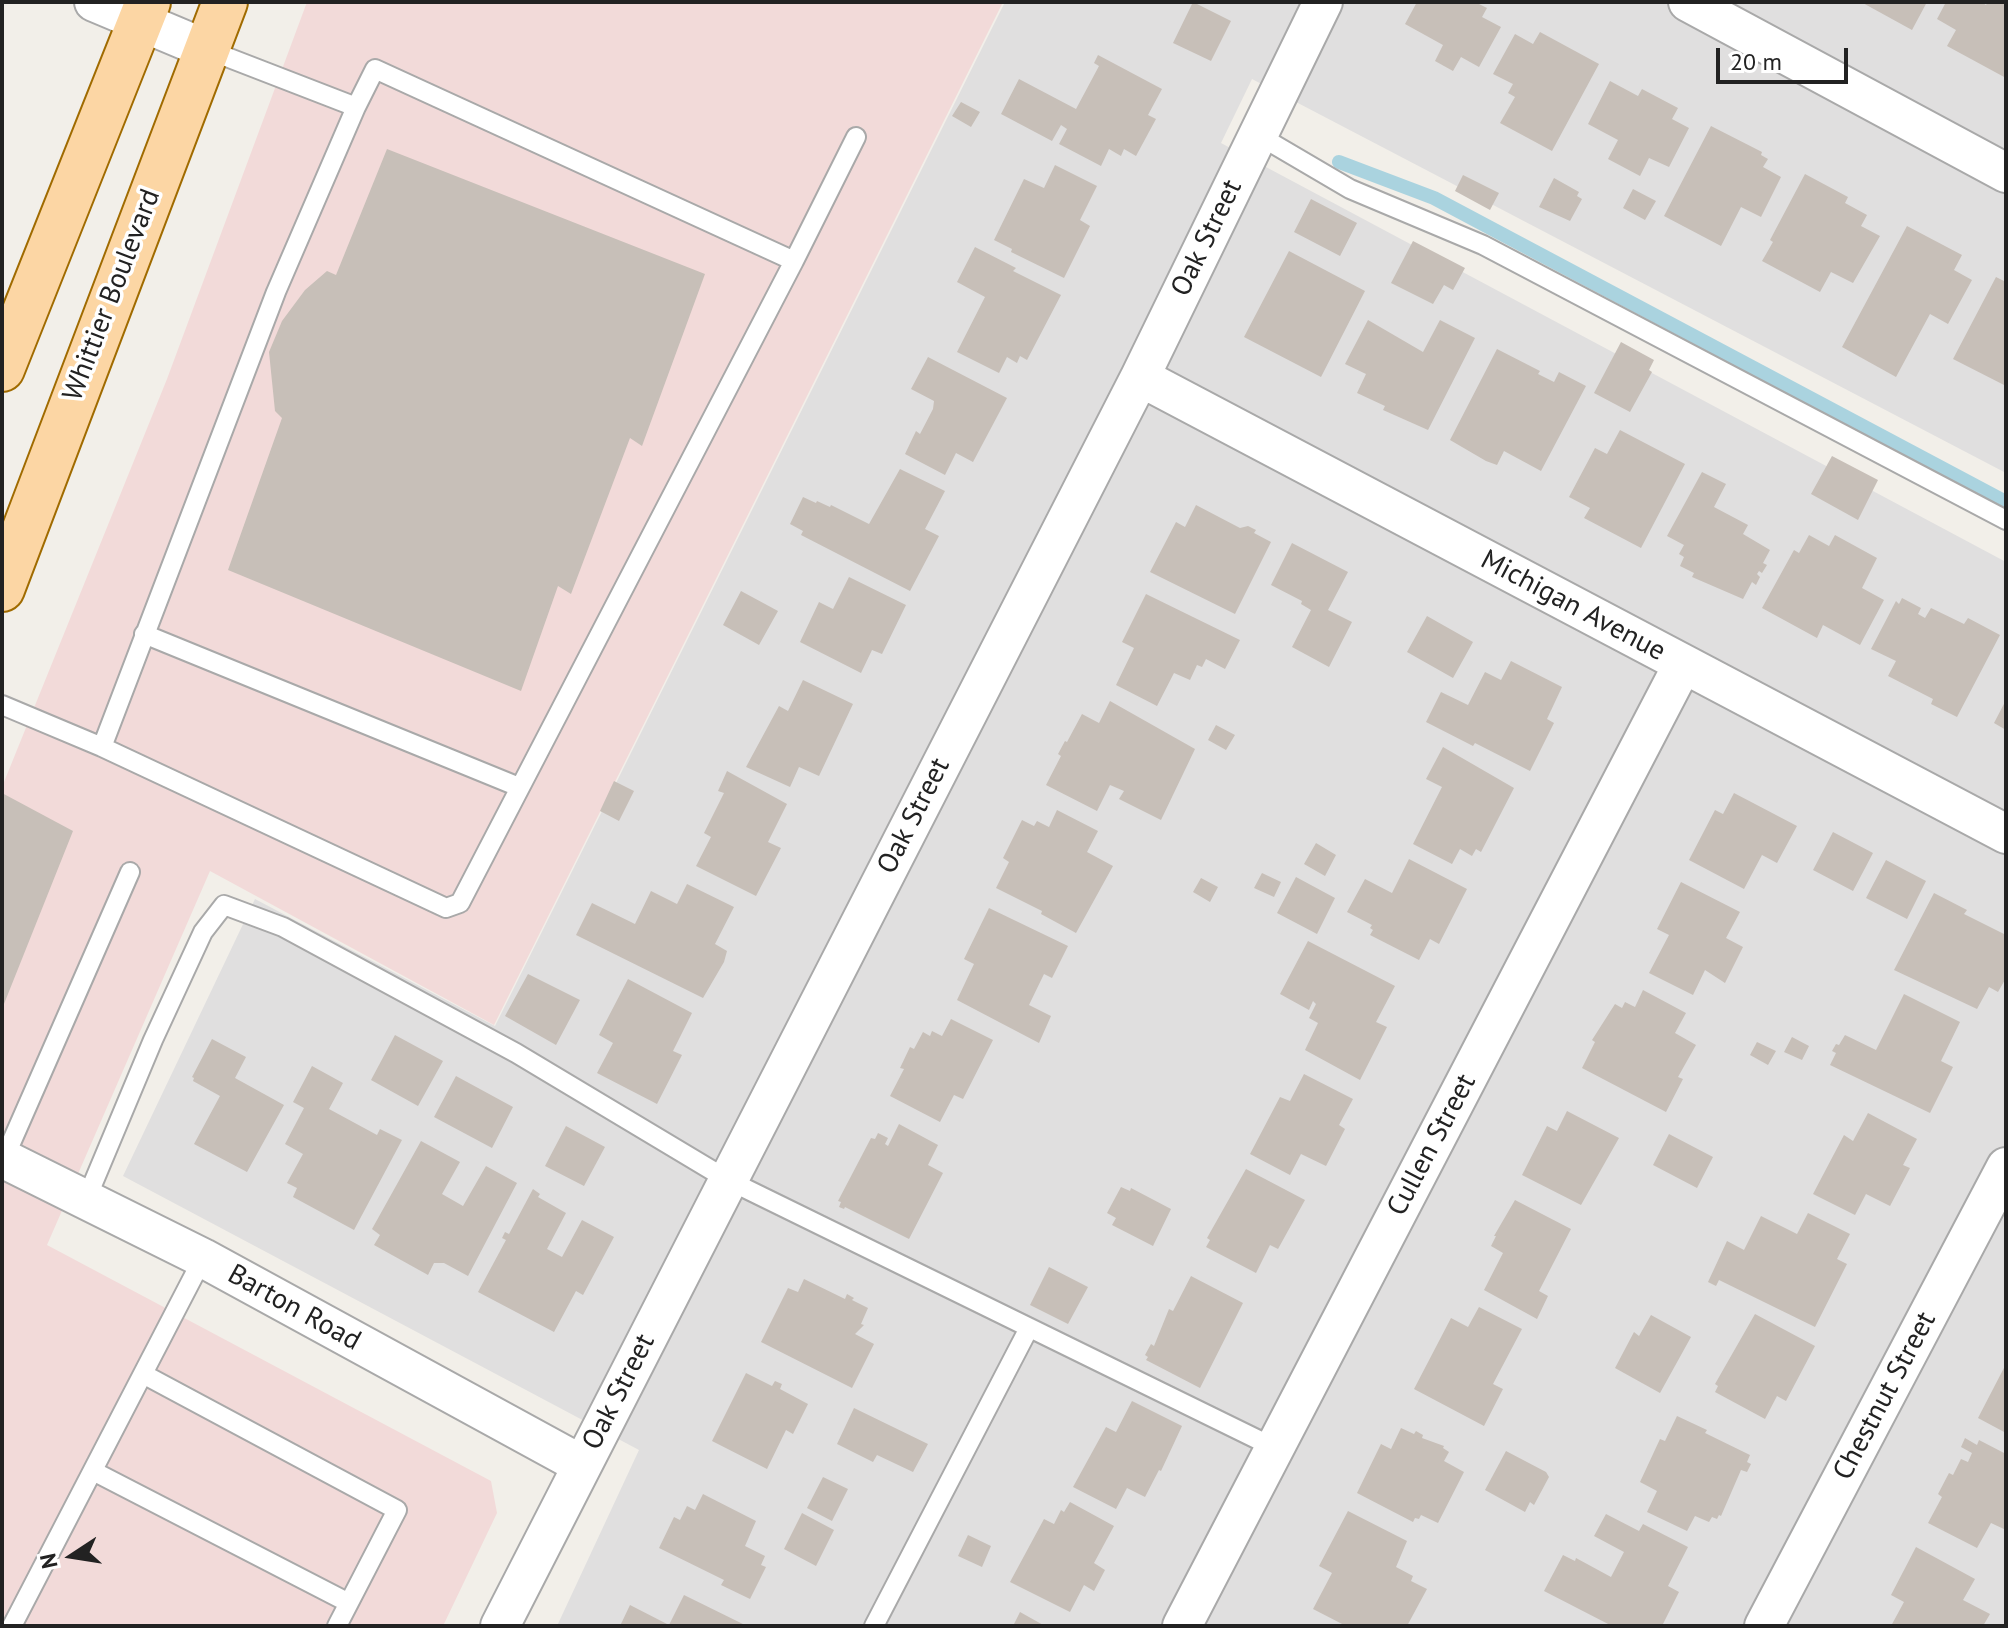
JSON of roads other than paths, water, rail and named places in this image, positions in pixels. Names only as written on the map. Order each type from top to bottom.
[{"type":"main road","name":"Whittier Boulevard","points":[[2,589],[225,2]]},
{"type":"main road","points":[[2,369],[144,12]]},
{"type":"street","points":[[94,2],[144,12],[206,49]]},
{"type":"street","name":"Oak Street","points":[[500,1626],[1140,377],[1323,2]]},
{"type":"street","points":[[1688,2],[2006,173]]},
{"type":"street","name":"Michigan Avenue","points":[[1140,377],[2006,834]]},
{"type":"street","name":"Cullen Street","points":[[1182,1626],[1683,664]]},
{"type":"street","name":"Barton Road","points":[[3,1158],[203,1258],[582,1465]]},
{"type":"street","name":"Chestnut Street","points":[[1764,1626],[2006,1167]]},
{"type":"lane","points":[[206,49],[356,107]]},
{"type":"lane","points":[[102,747],[276,292],[375,69],[794,261]]},
{"type":"lane","points":[[1258,135],[1350,189],[1483,245],[2006,520]]},
{"type":"lane","points":[[2,705],[102,747],[446,908],[460,903],[856,137]]},
{"type":"lane","points":[[144,634],[519,787]]},
{"type":"lane","points":[[3,1158],[130,872]]},
{"type":"lane","points":[[86,1200],[153,1040],[203,932],[224,905],[283,927],[488,1038],[728,1180],[1275,1448]]},
{"type":"lane","points":[[12,1626],[203,1258]]},
{"type":"lane","points":[[874,1626],[1029,1328]]},
{"type":"lane","points":[[143,1374],[397,1510],[337,1626]]},
{"type":"lane","points":[[93,1471],[349,1603]]},
{"type":"waterway","points":[[1339,162],[1434,198],[2006,502]]}]
